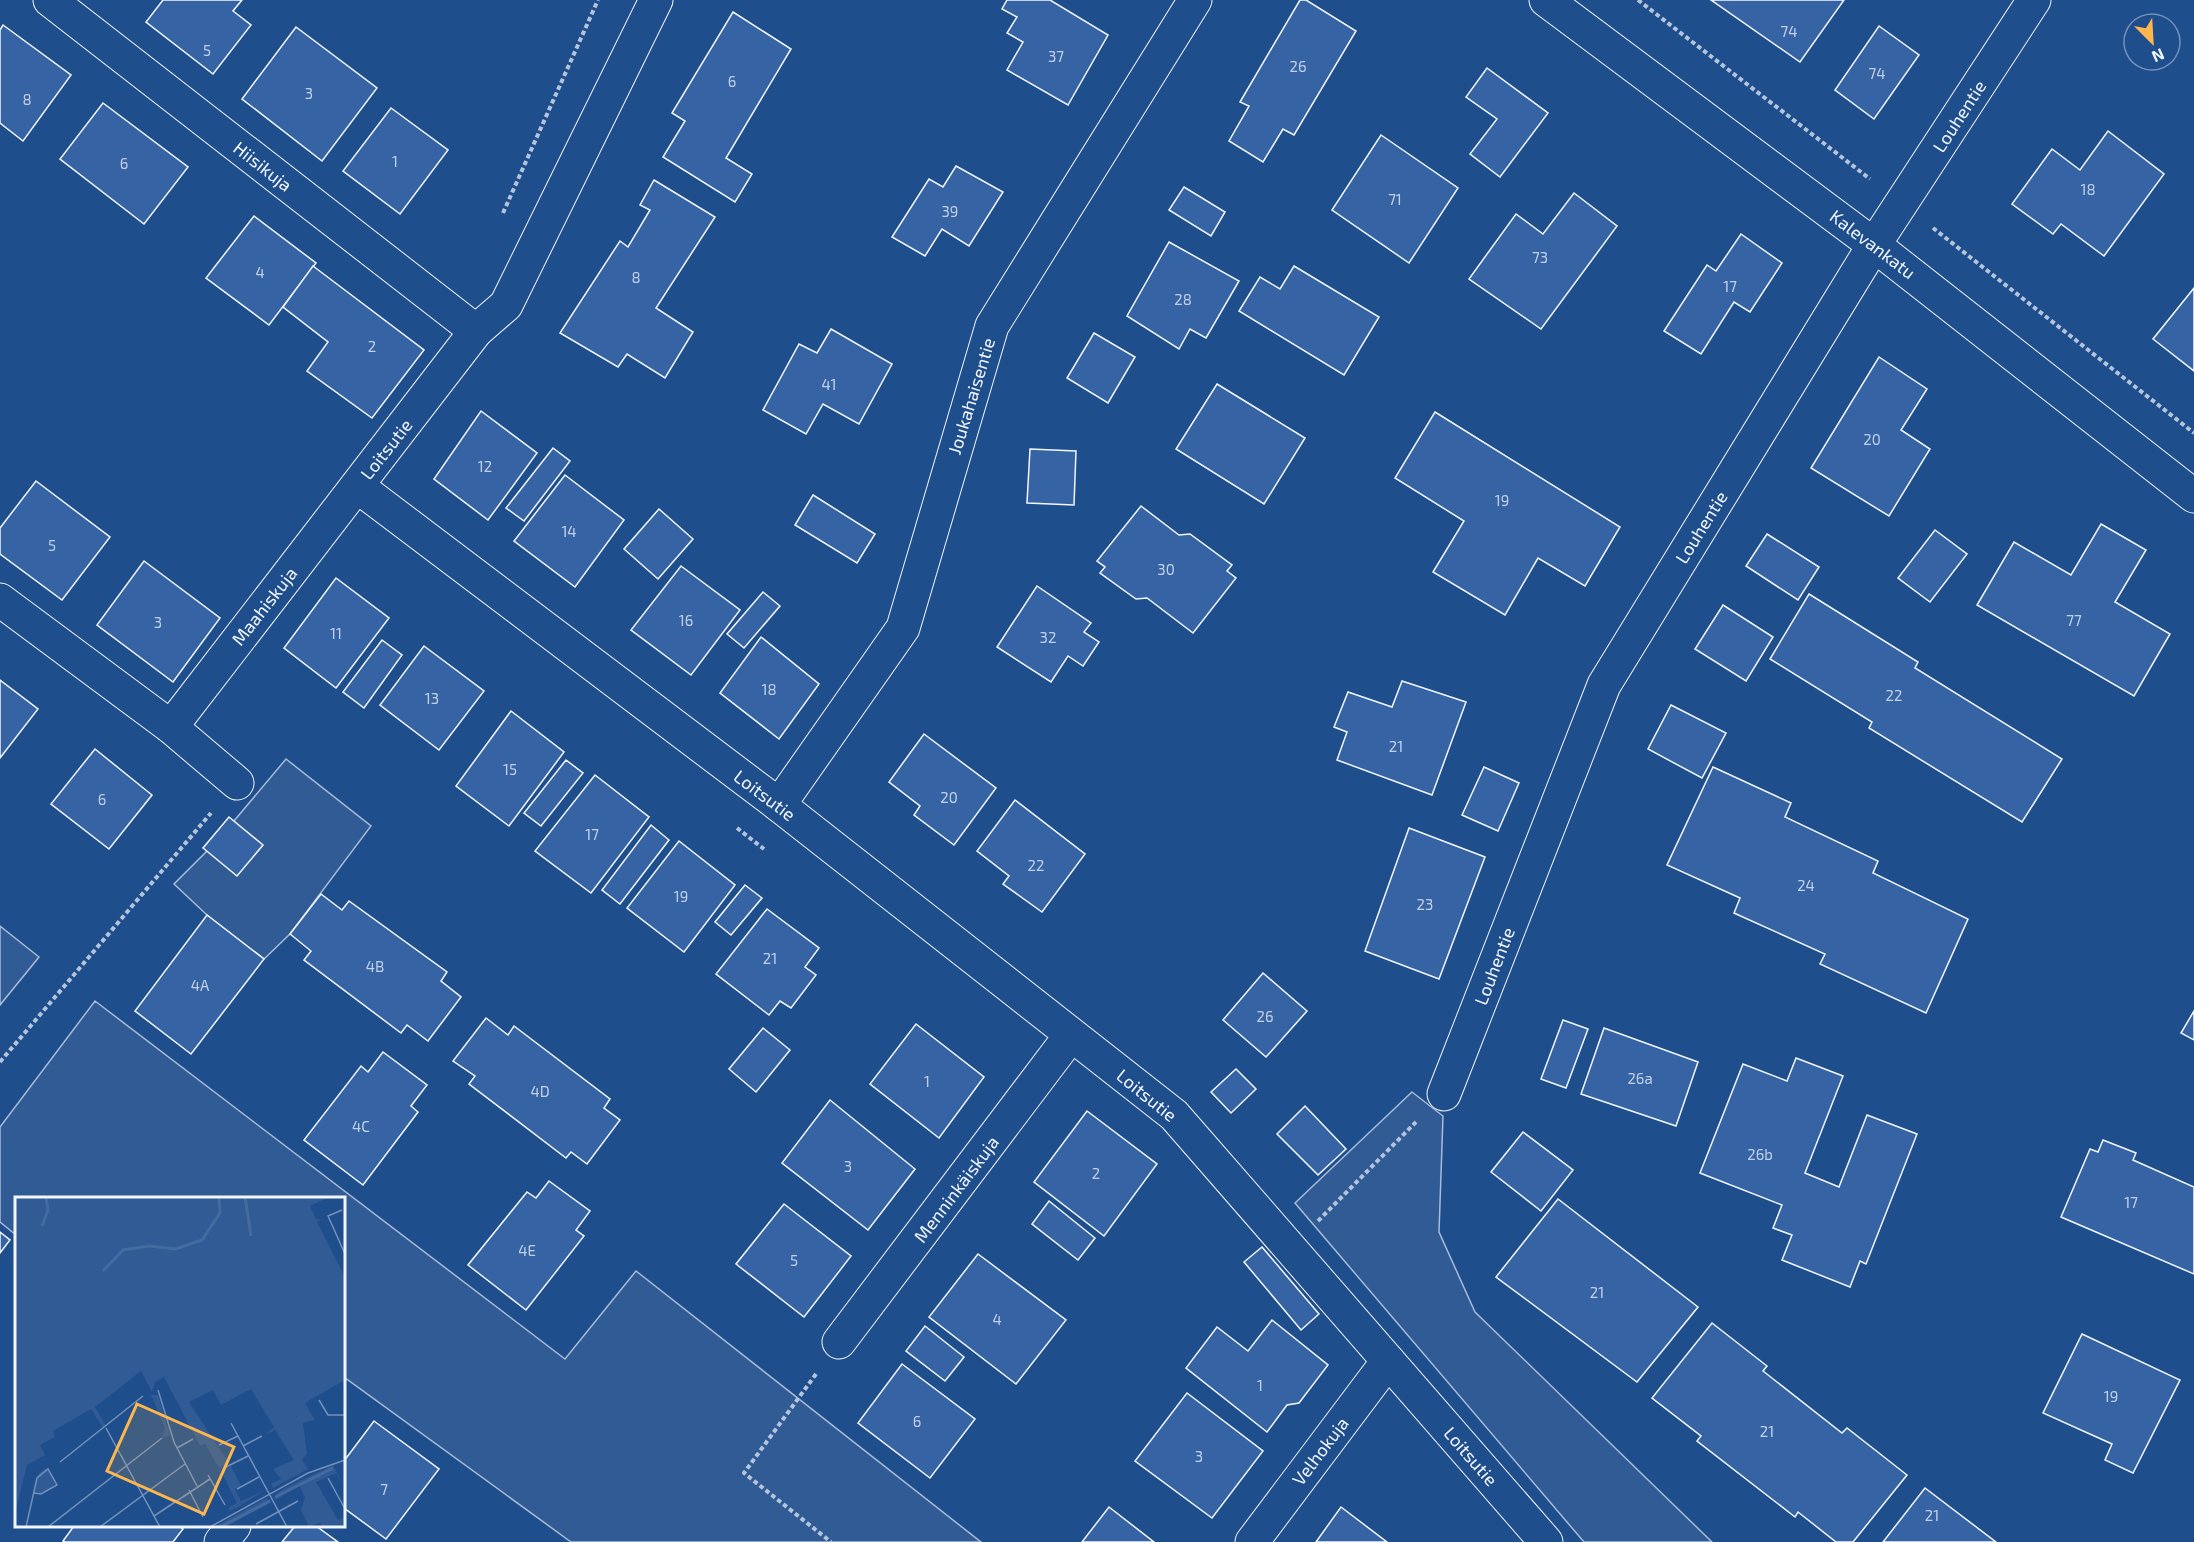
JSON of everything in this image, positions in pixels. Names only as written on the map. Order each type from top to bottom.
[{"type":"street","name":"Hiisikuja","points":[[50,0],[476,331]]},
{"type":"street","name":"Loitsutie","points":[[656,0],[506,305],[476,331],[357,486],[779,805],[1174,1115],[1546,1542]]},
{"type":"street","name":"Joukahaisentie","points":[[779,805],[903,628],[992,326],[1196,0]]},
{"type":"street","name":"Kalevankatu","points":[[1546,0],[1874,245],[2194,496]]},
{"type":"street","name":"Louhentie","points":[[1444,1094],[1604,685],[1874,245],[2034,0]]},
{"type":"street","name":"Maahiskuja","points":[[171,727],[357,486]]},
{"type":"street","points":[[0,600],[171,727],[237,783]]},
{"type":"street","name":"Menninkäiskuja","points":[[839,1342],[1071,1035]]},
{"type":"street","name":"Velhokuja","points":[[1252,1542],[1388,1361]]},
{"type":"street","points":[[221,1542],[233,1527]]},
{"type":"path","points":[[0,1062],[237,783]]},
{"type":"path","points":[[1291,1249],[1444,1094]]},
{"type":"path","points":[[831,1542],[744,1473],[839,1342]]},
{"type":"shaded area","points":[[286,759],[371,826],[290,934],[264,959],[207,915],[174,884],[218,840]]},
{"type":"shaded area","points":[[0,926],[39,957],[0,1005]]},
{"type":"shaded area","points":[[95,1001],[565,1359],[636,1271],[981,1542],[571,1542],[345,1378],[345,1197],[15,1197],[15,1234],[0,1222],[0,1127]]},
{"type":"shaded area","points":[[1412,1092],[1443,1116],[1439,1232],[1475,1312],[1712,1542],[1584,1542],[1295,1203]]},
{"type":"building","points":[[163,0],[242,0],[233,11],[251,25],[213,74],[146,22]]},
{"type":"building","points":[[1007,0],[1050,0],[1108,35],[1068,105],[1007,70],[1023,42],[1007,33],[1017,17],[1002,9]]},
{"type":"building","points":[[1300,0],[1306,0],[1356,31],[1294,135],[1283,129],[1263,162],[1229,141],[1249,106],[1240,102]]},
{"type":"building","points":[[1711,0],[1844,0],[1800,62]]},
{"type":"building","points":[[733,12],[791,49],[726,158],[752,174],[735,202],[663,157],[685,121],[672,113]]},
{"type":"building","points":[[3,25],[71,75],[23,141],[0,123],[0,30]]},
{"type":"building","points":[[1879,26],[1919,55],[1874,119],[1835,90]]},
{"type":"building","points":[[296,27],[377,88],[322,161],[242,99]]},
{"type":"building","points":[[1487,68],[1548,113],[1500,177],[1470,154],[1497,119],[1466,97]]},
{"type":"building","points":[[103,103],[188,167],[144,224],[60,159]]},
{"type":"building","points":[[391,108],[448,150],[400,214],[343,171]]},
{"type":"building","points":[[2108,131],[2164,174],[2104,256],[2061,224],[2053,234],[2012,204],[2052,149],[2080,170]]},
{"type":"building","points":[[1381,135],[1458,188],[1409,263],[1332,210]]},
{"type":"building","points":[[956,166],[1003,192],[969,246],[942,229],[925,256],[892,237],[929,179],[943,187]]},
{"type":"building","points":[[654,180],[715,217],[656,308],[693,332],[665,378],[627,354],[618,367],[560,333],[620,241],[628,247],[650,210],[640,205]]},
{"type":"building","points":[[1184,187],[1225,212],[1211,236],[1169,210]]},
{"type":"building","points":[[1574,193],[1617,226],[1541,329],[1469,279],[1516,214],[1543,234]]},
{"type":"building","points":[[254,216],[316,263],[269,325],[206,278]]},
{"type":"building","points":[[1741,234],[1782,263],[1750,312],[1734,302],[1701,354],[1664,331],[1707,265],[1716,271]]},
{"type":"building","points":[[1169,242],[1239,281],[1206,338],[1190,329],[1179,349],[1127,316]]},
{"type":"building","points":[[313,266],[424,350],[372,418],[307,371],[328,342],[283,307]]},
{"type":"building","points":[[1294,266],[1379,317],[1344,375],[1239,311],[1260,277],[1280,289]]},
{"type":"building","points":[[2194,288],[2194,371],[2153,339]]},
{"type":"building","points":[[831,329],[892,364],[859,424],[823,404],[806,434],[763,410],[799,344],[817,353]]},
{"type":"building","points":[[1094,333],[1135,357],[1108,403],[1067,378]]},
{"type":"building","points":[[1879,357],[1927,389],[1901,430],[1930,449],[1889,516],[1811,468]]},
{"type":"building","points":[[1217,384],[1305,438],[1264,504],[1176,449]]},
{"type":"building","points":[[481,411],[537,453],[488,520],[434,479]]},
{"type":"building","points":[[1435,412],[1620,527],[1585,586],[1538,558],[1505,615],[1433,572],[1464,521],[1395,478]]},
{"type":"building","points":[[553,448],[570,461],[524,521],[506,508]]},
{"type":"building","points":[[1030,449],[1076,451],[1074,505],[1027,503]]},
{"type":"building","points":[[565,475],[624,520],[575,587],[514,541]]},
{"type":"building","points":[[36,481],[110,537],[62,600],[0,554],[0,528]]},
{"type":"building","points":[[813,495],[875,534],[857,563],[795,525]]},
{"type":"building","points":[[1141,506],[1179,535],[1190,534],[1232,565],[1227,571],[1236,578],[1193,633],[1147,598],[1136,599],[1100,573],[1105,567],[1097,561]]},
{"type":"building","points":[[659,509],[693,539],[658,579],[624,549]]},
{"type":"building","points":[[2101,524],[2146,550],[2115,602],[2170,634],[2134,696],[1977,605],[2014,542],[2071,575]]},
{"type":"building","points":[[1935,530],[1967,554],[1930,602],[1898,578]]},
{"type":"building","points":[[1767,534],[1819,567],[1798,600],[1746,566]]},
{"type":"building","points":[[144,561],[220,618],[173,682],[97,625]]},
{"type":"building","points":[[681,566],[740,610],[691,675],[631,630]]},
{"type":"building","points":[[336,578],[389,618],[336,688],[284,648]]},
{"type":"building","points":[[1037,586],[1091,623],[1084,632],[1099,642],[1083,666],[1068,656],[1051,682],[997,647]]},
{"type":"building","points":[[763,592],[780,606],[744,648],[727,634]]},
{"type":"building","points":[[1809,594],[1918,662],[1915,668],[2062,759],[2022,822],[1869,728],[1872,722],[1770,659]]},
{"type":"building","points":[[1723,605],[1773,637],[1746,681],[1695,649]]},
{"type":"building","points":[[761,637],[819,684],[779,739],[720,693]]},
{"type":"building","points":[[382,640],[402,655],[364,708],[343,692]]},
{"type":"building","points":[[424,646],[484,691],[439,750],[380,705]]},
{"type":"building","points":[[0,680],[38,709],[0,758]]},
{"type":"building","points":[[1402,681],[1466,702],[1432,795],[1337,760],[1347,732],[1334,727],[1348,692],[1392,707]]},
{"type":"building","points":[[1671,705],[1726,733],[1702,778],[1648,749]]},
{"type":"building","points":[[511,711],[564,752],[509,826],[456,786]]},
{"type":"building","points":[[924,734],[996,788],[954,845],[914,815],[920,806],[889,782]]},
{"type":"building","points":[[95,749],[152,795],[109,849],[51,804]]},
{"type":"building","points":[[566,760],[583,773],[541,826],[524,813]]},
{"type":"building","points":[[1484,767],[1519,783],[1498,831],[1462,815]]},
{"type":"building","points":[[1713,767],[1791,803],[1785,817],[1878,861],[1873,873],[1968,919],[1926,1013],[1820,964],[1825,954],[1734,913],[1740,898],[1667,865]]},
{"type":"building","points":[[595,775],[649,817],[591,893],[535,851]]},
{"type":"building","points":[[1015,800],[1085,854],[1042,912],[1003,884],[1009,876],[977,851]]},
{"type":"building","points":[[229,817],[263,845],[237,876],[203,848]]},
{"type":"building","points":[[651,825],[669,840],[620,904],[602,890]]},
{"type":"building","points":[[1409,828],[1485,857],[1439,979],[1365,951]]},
{"type":"building","points":[[679,841],[735,885],[684,952],[627,908]]},
{"type":"building","points":[[745,885],[762,898],[731,935],[715,922]]},
{"type":"building","points":[[321,894],[342,910],[349,901],[447,972],[441,981],[461,997],[428,1041],[407,1025],[401,1033],[304,960],[311,951],[290,934]]},
{"type":"building","points":[[767,909],[819,948],[805,967],[816,975],[791,1008],[780,1001],[769,1015],[716,974]]},
{"type":"building","points":[[207,915],[264,959],[191,1054],[135,1011]]},
{"type":"building","points":[[1263,973],[1307,1011],[1266,1057],[1223,1020]]},
{"type":"building","points":[[2194,1011],[2194,1040],[2181,1033]]},
{"type":"building","points":[[486,1018],[508,1035],[514,1026],[610,1099],[604,1108],[620,1120],[587,1164],[571,1152],[566,1158],[469,1084],[475,1076],[453,1061]]},
{"type":"building","points":[[1563,1020],[1588,1029],[1566,1088],[1541,1079]]},
{"type":"building","points":[[916,1024],[984,1077],[939,1138],[870,1084]]},
{"type":"building","points":[[763,1028],[790,1050],[756,1092],[729,1069]]},
{"type":"building","points":[[1604,1028],[1698,1062],[1676,1126],[1581,1094]]},
{"type":"building","points":[[383,1052],[427,1085],[411,1106],[418,1112],[363,1185],[304,1140],[361,1066],[368,1072]]},
{"type":"building","points":[[1796,1058],[1843,1076],[1805,1173],[1839,1187],[1867,1115],[1917,1134],[1866,1264],[1860,1261],[1850,1287],[1782,1260],[1792,1235],[1773,1228],[1782,1205],[1700,1173],[1743,1064],[1787,1081]]},
{"type":"building","points":[[1236,1069],[1256,1089],[1231,1113],[1211,1092]]},
{"type":"building","points":[[830,1100],[915,1169],[868,1230],[782,1163]]},
{"type":"building","points":[[1305,1106],[1346,1149],[1318,1175],[1277,1134]]},
{"type":"building","points":[[1087,1111],[1157,1164],[1104,1236],[1034,1182]]},
{"type":"building","points":[[1523,1132],[1573,1170],[1541,1211],[1491,1172]]},
{"type":"building","points":[[2103,1140],[2136,1153],[2133,1160],[2194,1187],[2194,1274],[2061,1217],[2090,1149],[2098,1152]]},
{"type":"building","points":[[549,1181],[590,1211],[576,1230],[584,1236],[526,1310],[468,1265],[527,1192],[536,1198]]},
{"type":"building","points":[[1558,1199],[1698,1307],[1637,1382],[1496,1277]]},
{"type":"building","points":[[1049,1201],[1095,1238],[1078,1260],[1032,1224]]},
{"type":"building","points":[[784,1204],[851,1256],[804,1317],[736,1264]]},
{"type":"building","points":[[0,1232],[10,1240],[0,1253]]},
{"type":"building","points":[[1262,1247],[1319,1314],[1301,1330],[1244,1262]]},
{"type":"building","points":[[978,1254],[1066,1320],[1016,1384],[929,1317]]},
{"type":"building","points":[[1272,1320],[1328,1365],[1299,1403],[1287,1405],[1267,1432],[1186,1368],[1217,1327],[1248,1351]]},
{"type":"building","points":[[1712,1323],[1767,1366],[1763,1371],[1842,1433],[1847,1428],[1907,1475],[1853,1542],[1836,1542],[1798,1512],[1795,1517],[1697,1441],[1701,1436],[1652,1398]]},
{"type":"building","points":[[925,1326],[964,1357],[945,1381],[906,1351]]},
{"type":"building","points":[[2082,1334],[2180,1380],[2133,1473],[2105,1460],[2112,1444],[2043,1413]]},
{"type":"building","points":[[902,1364],[975,1419],[930,1478],[858,1423]]},
{"type":"building","points":[[1187,1393],[1263,1451],[1212,1518],[1135,1461]]},
{"type":"building","points":[[374,1421],[439,1469],[386,1539],[345,1509],[345,1460]]},
{"type":"building","points":[[1925,1488],[1996,1542],[1883,1542]]},
{"type":"building","points":[[1109,1507],[1154,1542],[1082,1542]]},
{"type":"building","points":[[1341,1507],[1387,1542],[1316,1542]]},
{"type":"building","points":[[73,1527],[180,1527],[183,1529],[173,1542],[63,1541]]},
{"type":"building","points":[[294,1527],[317,1527],[338,1542],[282,1542]]}]
